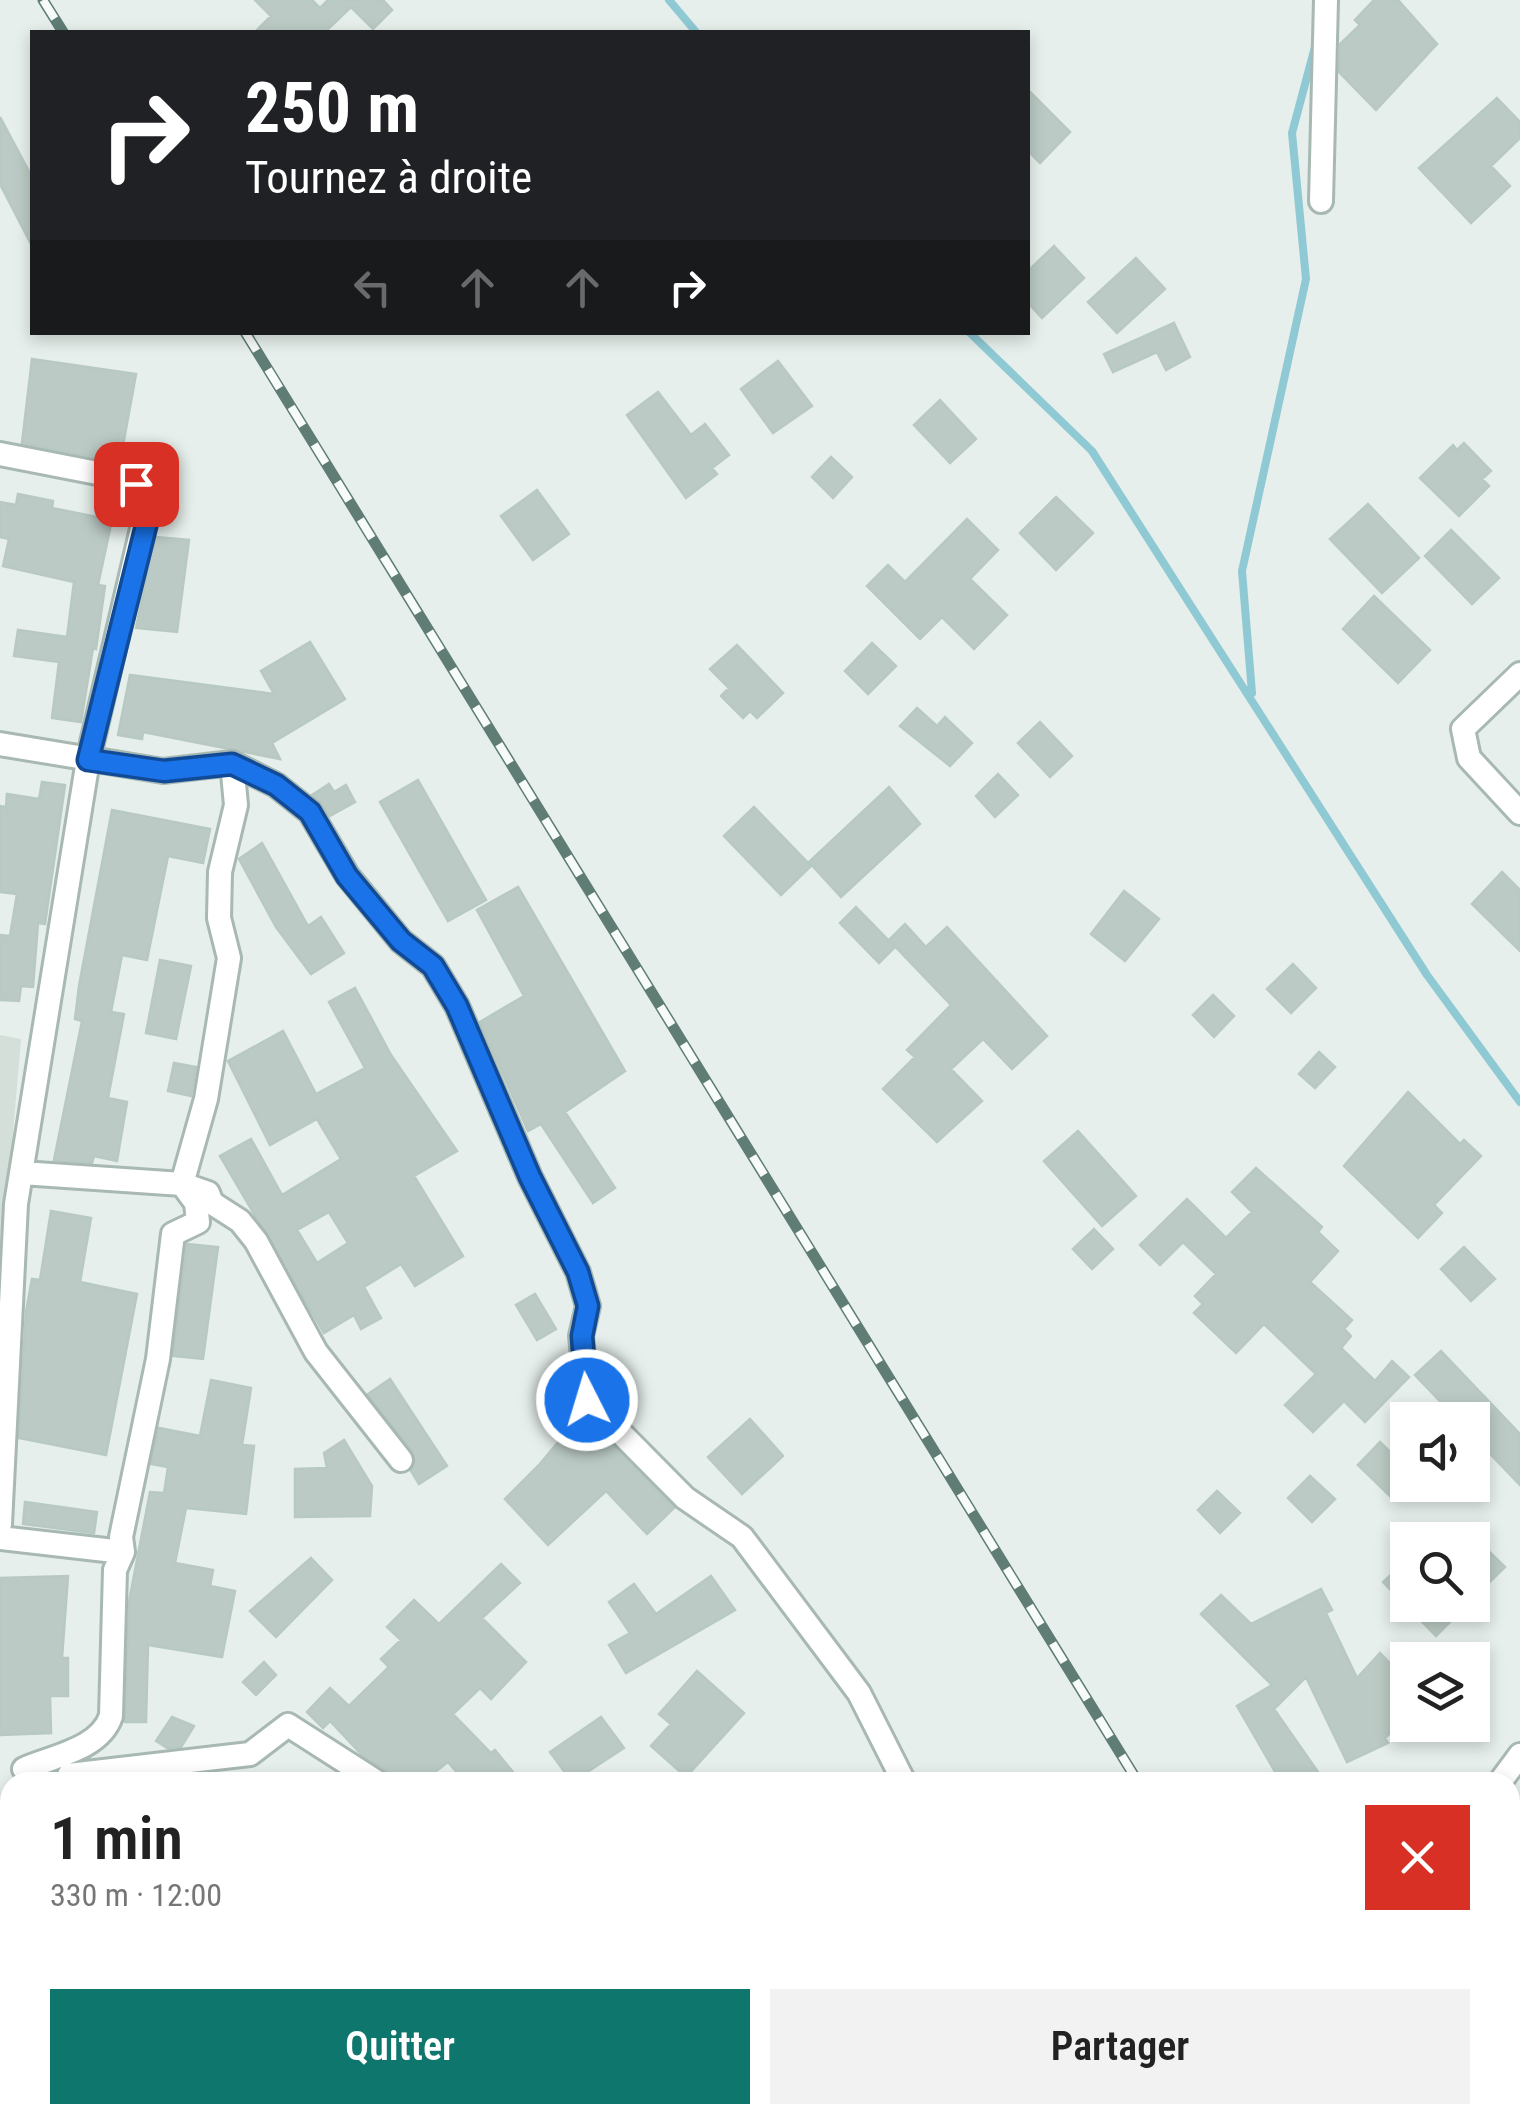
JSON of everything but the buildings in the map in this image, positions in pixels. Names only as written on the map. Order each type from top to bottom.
[{"type":"street","points":[[1321,201],[1326,0]]},
{"type":"street","points":[[0,454],[123,478],[145,493],[148,518],[88,760],[16,1204],[0,1524]]},
{"type":"street","points":[[1520,674],[1463,729],[1469,758],[1520,814]]},
{"type":"street","points":[[0,744],[164,771],[232,764],[276,785],[310,812],[347,876],[401,941],[433,966],[457,1006],[530,1177],[578,1272],[588,1306],[582,1336],[587,1400],[694,1506],[721,1519],[742,1537],[859,1693],[899,1772]]},
{"type":"street","points":[[182,1184],[206,1099],[229,958],[219,902],[222,858],[236,805],[232,764]]},
{"type":"street","points":[[22,1173],[182,1184],[208,1192],[212,1203],[248,1231],[316,1352],[401,1460]]},
{"type":"street","points":[[24,1768],[92,1741],[107,1728],[113,1688],[115,1570],[123,1552],[121,1538],[158,1359],[173,1234],[198,1222],[196,1203],[182,1184]]},
{"type":"street","points":[[0,1538],[123,1552]]},
{"type":"street","points":[[119,1772],[250,1754],[288,1725],[361,1772]]},
{"type":"street","points":[[0,1768],[40,1772]]},
{"type":"shaded area","points":[[0,1035],[21,1039],[0,1285]]},
{"type":"waterway","points":[[669,0],[694,30]]},
{"type":"waterway","points":[[1252,693],[1242,571],[1306,279],[1292,133],[1316,43]]},
{"type":"waterway","points":[[972,335],[1092,451],[1427,975],[1520,1102]]},
{"type":"railway","points":[[43,0],[62,30]]},
{"type":"railway","points":[[247,335],[1132,1772]]},
{"type":"route","points":[[136,484],[145,493],[148,518],[88,760],[164,771],[232,764],[276,785],[310,812],[347,876],[401,941],[433,966],[457,1006],[489,1087],[578,1272],[588,1306],[582,1336],[587,1400]]}]
